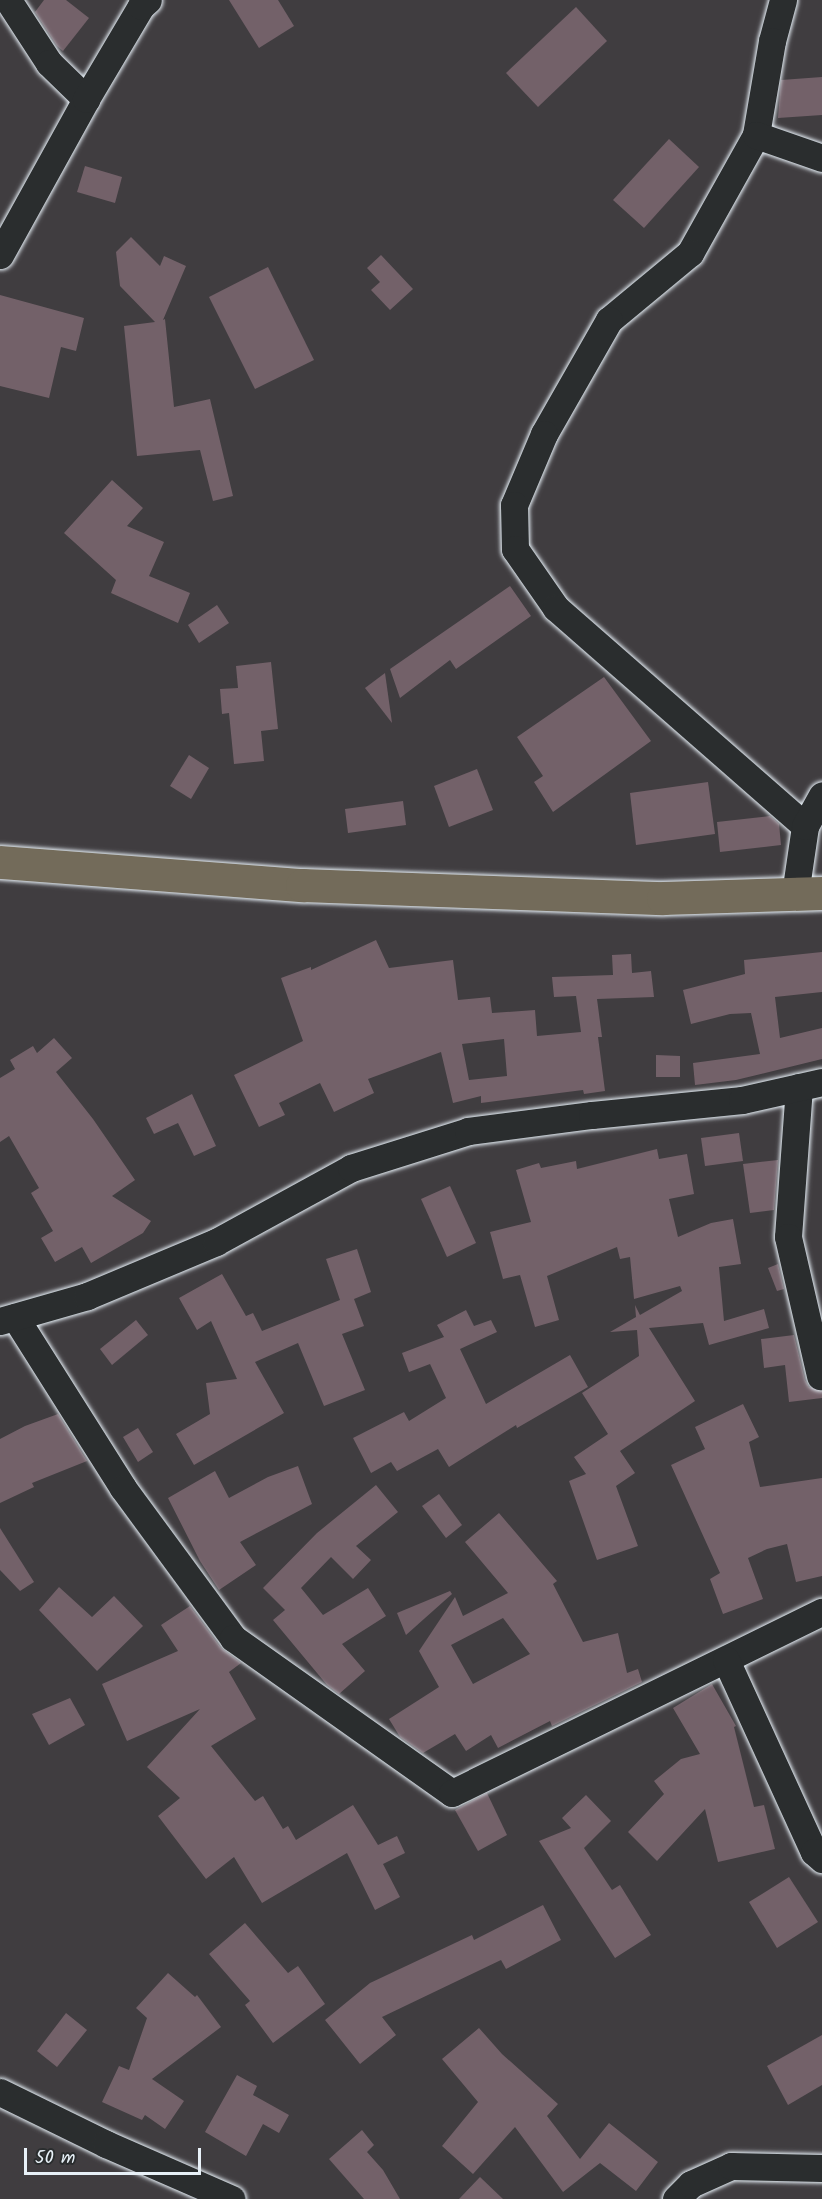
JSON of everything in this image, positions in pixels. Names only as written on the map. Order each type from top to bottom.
[{"type":"main road","points":[[0,862],[302,885],[663,898],[809,893]]},
{"type":"street","points":[[8,0],[49,63],[86,99]]},
{"type":"street","points":[[0,255],[86,99],[141,6],[148,0]]},
{"type":"street","points":[[783,0],[772,41],[756,135],[690,253],[609,320],[544,434],[514,505],[515,549],[556,608],[805,826]]},
{"type":"street","points":[[756,135],[822,158]]},
{"type":"street","points":[[809,893],[805,826],[822,795]]},
{"type":"street","points":[[820,1376],[788,1236],[810,1085],[742,1100],[592,1115],[468,1131],[351,1168],[216,1242],[87,1296],[8,1319],[123,1488],[232,1638],[452,1792],[822,1612]]},
{"type":"street","points":[[726,1660],[814,1852],[822,1859]]},
{"type":"street","points":[[0,2092],[106,2144],[232,2199]]},
{"type":"street","points":[[676,2199],[691,2184],[731,2166],[822,2168]]},
{"type":"building","points":[[44,0],[66,0],[89,18],[63,51],[57,46],[35,12]]},
{"type":"building","points":[[229,0],[278,0],[294,26],[259,48]]},
{"type":"building","points":[[576,7],[607,41],[538,107],[506,73]]},
{"type":"building","points":[[822,77],[822,115],[778,118],[781,80]]},
{"type":"building","points":[[669,139],[699,167],[644,228],[613,200]]},
{"type":"building","points":[[85,166],[122,177],[115,203],[77,192]]},
{"type":"building","points":[[131,237],[160,266],[164,256],[186,266],[163,320],[165,319],[174,407],[210,399],[233,496],[213,501],[200,450],[137,456],[124,326],[155,322],[120,286],[116,252]]},
{"type":"building","points":[[381,255],[413,289],[390,310],[371,290],[380,282],[367,268]]},
{"type":"building","points":[[268,267],[314,360],[255,389],[209,297]]},
{"type":"building","points":[[0,295],[84,318],[76,351],[61,347],[49,398],[0,386]]},
{"type":"building","points":[[112,480],[143,508],[127,526],[164,542],[149,576],[190,593],[178,623],[111,593],[116,580],[64,533]]},
{"type":"building","points":[[510,586],[531,616],[456,669],[450,660],[400,698],[390,669]]},
{"type":"building","points":[[217,605],[229,623],[199,643],[188,625]]},
{"type":"building","points":[[271,662],[278,729],[261,731],[264,761],[234,764],[229,713],[222,714],[220,689],[238,688],[236,666]]},
{"type":"building","points":[[385,673],[392,723],[365,688]]},
{"type":"building","points":[[604,677],[651,741],[553,812],[534,782],[543,776],[517,737]]},
{"type":"building","points":[[189,755],[209,768],[191,799],[170,786]]},
{"type":"building","points":[[477,769],[493,810],[449,827],[434,786]]},
{"type":"building","points":[[708,782],[715,834],[636,845],[630,793]]},
{"type":"building","points":[[403,801],[406,825],[348,833],[345,809]]},
{"type":"building","points":[[770,816],[779,824],[781,845],[720,852],[717,822]]},
{"type":"building","points":[[376,940],[389,968],[453,960],[458,1000],[490,997],[492,1013],[535,1010],[537,1036],[581,1032],[576,996],[554,997],[552,977],[613,975],[612,955],[631,954],[632,973],[651,971],[654,997],[597,999],[602,1037],[598,1037],[605,1091],[584,1094],[583,1090],[481,1103],[481,1096],[453,1103],[441,1052],[368,1079],[374,1093],[334,1112],[320,1083],[279,1103],[285,1115],[259,1127],[234,1075],[303,1041],[281,978],[311,967],[311,970]],"holes":[[[504,1039],[507,1076],[469,1080],[462,1044]]]},
{"type":"building","points":[[822,952],[822,992],[775,997],[780,1038],[822,1028],[822,1059],[736,1080],[695,1085],[693,1063],[760,1054],[751,1013],[730,1014],[691,1024],[683,990],[745,974],[744,960]]},
{"type":"building","points":[[54,1038],[72,1058],[56,1072],[93,1119],[135,1180],[112,1196],[151,1221],[143,1233],[91,1263],[82,1247],[55,1262],[41,1238],[53,1231],[31,1193],[39,1188],[9,1136],[0,1142],[0,1078],[15,1069],[10,1060],[33,1046],[37,1053]]},
{"type":"building","points":[[656,1055],[680,1056],[680,1077],[656,1077]]},
{"type":"building","points":[[192,1094],[216,1146],[194,1156],[178,1123],[154,1134],[146,1118]]},
{"type":"building","points":[[739,1133],[743,1161],[705,1166],[701,1138]]},
{"type":"building","points":[[657,1149],[659,1159],[687,1154],[694,1194],[669,1199],[678,1237],[711,1223],[733,1219],[741,1264],[719,1267],[724,1321],[764,1309],[769,1328],[709,1345],[703,1323],[649,1328],[695,1401],[620,1451],[635,1473],[616,1486],[638,1546],[597,1560],[569,1481],[586,1474],[574,1457],[608,1434],[582,1393],[639,1356],[637,1330],[610,1332],[636,1317],[635,1305],[640,1315],[682,1291],[680,1286],[634,1299],[630,1257],[620,1259],[617,1247],[547,1276],[559,1320],[535,1327],[520,1275],[503,1279],[490,1232],[531,1222],[516,1170],[539,1163],[541,1168],[576,1161],[577,1169]]},
{"type":"building","points":[[778,1160],[774,1210],[750,1213],[743,1164]]},
{"type":"building","points":[[450,1186],[476,1243],[447,1257],[421,1199]]},
{"type":"building","points":[[357,1249],[371,1292],[354,1299],[364,1326],[342,1334],[365,1390],[324,1406],[298,1343],[255,1362],[284,1413],[194,1465],[176,1434],[210,1414],[206,1383],[237,1379],[211,1321],[197,1330],[179,1298],[222,1274],[246,1316],[253,1313],[262,1331],[340,1300],[326,1259]]},
{"type":"building","points":[[778,1264],[784,1289],[777,1291],[768,1268]]},
{"type":"building","points":[[466,1310],[474,1326],[491,1320],[497,1332],[460,1349],[486,1404],[570,1355],[588,1387],[517,1428],[516,1425],[449,1467],[438,1449],[397,1471],[391,1462],[371,1473],[353,1438],[404,1412],[409,1421],[446,1398],[430,1364],[409,1372],[402,1353],[444,1337],[437,1325]]},
{"type":"building","points":[[136,1320],[148,1335],[112,1365],[100,1349]]},
{"type":"building","points":[[794,1335],[805,1380],[809,1387],[822,1391],[822,1398],[789,1402],[785,1365],[764,1368],[761,1339]]},
{"type":"building","points":[[743,1404],[759,1437],[749,1442],[760,1487],[822,1478],[822,1576],[796,1582],[787,1544],[767,1549],[748,1558],[763,1599],[723,1614],[710,1579],[720,1573],[671,1465],[705,1449],[695,1427]]},
{"type":"building","points":[[58,1414],[87,1461],[32,1483],[34,1487],[0,1503],[0,1439],[25,1426]]},
{"type":"building","points":[[138,1428],[153,1452],[138,1462],[123,1437]]},
{"type":"building","points":[[298,1466],[312,1504],[240,1542],[256,1565],[219,1590],[200,1561],[168,1498],[215,1471],[229,1498],[268,1477]]},
{"type":"building","points":[[376,1485],[398,1512],[356,1546],[371,1560],[353,1579],[331,1557],[301,1588],[323,1615],[368,1588],[386,1616],[342,1644],[365,1671],[339,1694],[327,1685],[273,1620],[285,1610],[263,1588],[317,1533]]},
{"type":"building","points":[[439,1494],[462,1525],[446,1538],[422,1506]]},
{"type":"building","points":[[499,1513],[557,1581],[553,1584],[583,1642],[618,1633],[627,1673],[638,1669],[642,1682],[552,1726],[550,1721],[498,1748],[491,1735],[466,1751],[455,1734],[423,1753],[400,1737],[389,1719],[439,1687],[419,1651],[455,1597],[463,1616],[508,1593],[465,1542]],"holes":[[[503,1618],[530,1654],[473,1684],[451,1645]]]},
{"type":"building","points":[[0,1528],[34,1582],[20,1591],[0,1570]]},
{"type":"building","points":[[59,1587],[92,1617],[114,1596],[143,1626],[97,1671],[39,1610]]},
{"type":"building","points":[[450,1591],[452,1594],[406,1635],[397,1613]]},
{"type":"building","points":[[190,1606],[221,1648],[241,1663],[229,1672],[256,1719],[211,1746],[255,1801],[263,1796],[283,1829],[288,1826],[296,1840],[353,1805],[378,1845],[397,1836],[405,1853],[383,1864],[400,1897],[375,1910],[347,1853],[262,1903],[234,1857],[206,1879],[158,1816],[180,1798],[147,1767],[200,1709],[127,1741],[102,1684],[178,1651],[161,1625]]},
{"type":"building","points":[[712,1684],[736,1726],[734,1727],[754,1807],[764,1805],[775,1849],[718,1862],[705,1809],[657,1861],[628,1832],[664,1794],[654,1781],[681,1759],[700,1754],[673,1708]]},
{"type":"building","points":[[70,1698],[85,1725],[49,1745],[32,1714]]},
{"type":"building","points":[[487,1793],[507,1835],[478,1851],[455,1810]]},
{"type":"building","points":[[586,1795],[611,1821],[584,1848],[612,1890],[620,1885],[651,1935],[615,1958],[539,1841],[571,1828],[562,1818]]},
{"type":"building","points":[[789,1877],[818,1922],[777,1948],[749,1902]]},
{"type":"building","points":[[543,1905],[561,1940],[506,1969],[501,1960],[382,2017],[396,2035],[360,2064],[325,2020],[370,1983],[472,1935],[474,1940]]},
{"type":"building","points":[[245,1923],[288,1973],[298,1966],[325,2004],[273,2043],[245,2005],[250,2001],[209,1954]]},
{"type":"building","points":[[168,1973],[195,1997],[197,1995],[221,2027],[152,2079],[184,2101],[165,2129],[145,2115],[142,2120],[102,2102],[119,2066],[129,2070],[147,2018],[136,2008]]},
{"type":"building","points":[[66,2013],[87,2030],[57,2067],[37,2051]]},
{"type":"building","points":[[479,2028],[502,2054],[558,2104],[547,2116],[580,2159],[609,2123],[658,2162],[636,2191],[600,2163],[563,2192],[515,2127],[473,2174],[442,2146],[478,2102],[442,2059]]},
{"type":"building","points":[[822,2035],[822,2085],[788,2105],[767,2066]]},
{"type":"building","points":[[237,2075],[257,2086],[253,2095],[289,2115],[279,2133],[263,2124],[246,2156],[205,2132]]},
{"type":"building","points":[[362,2130],[374,2145],[367,2152],[383,2170],[400,2199],[364,2199],[329,2159]]},
{"type":"building","points":[[480,2177],[503,2199],[459,2199]]}]
